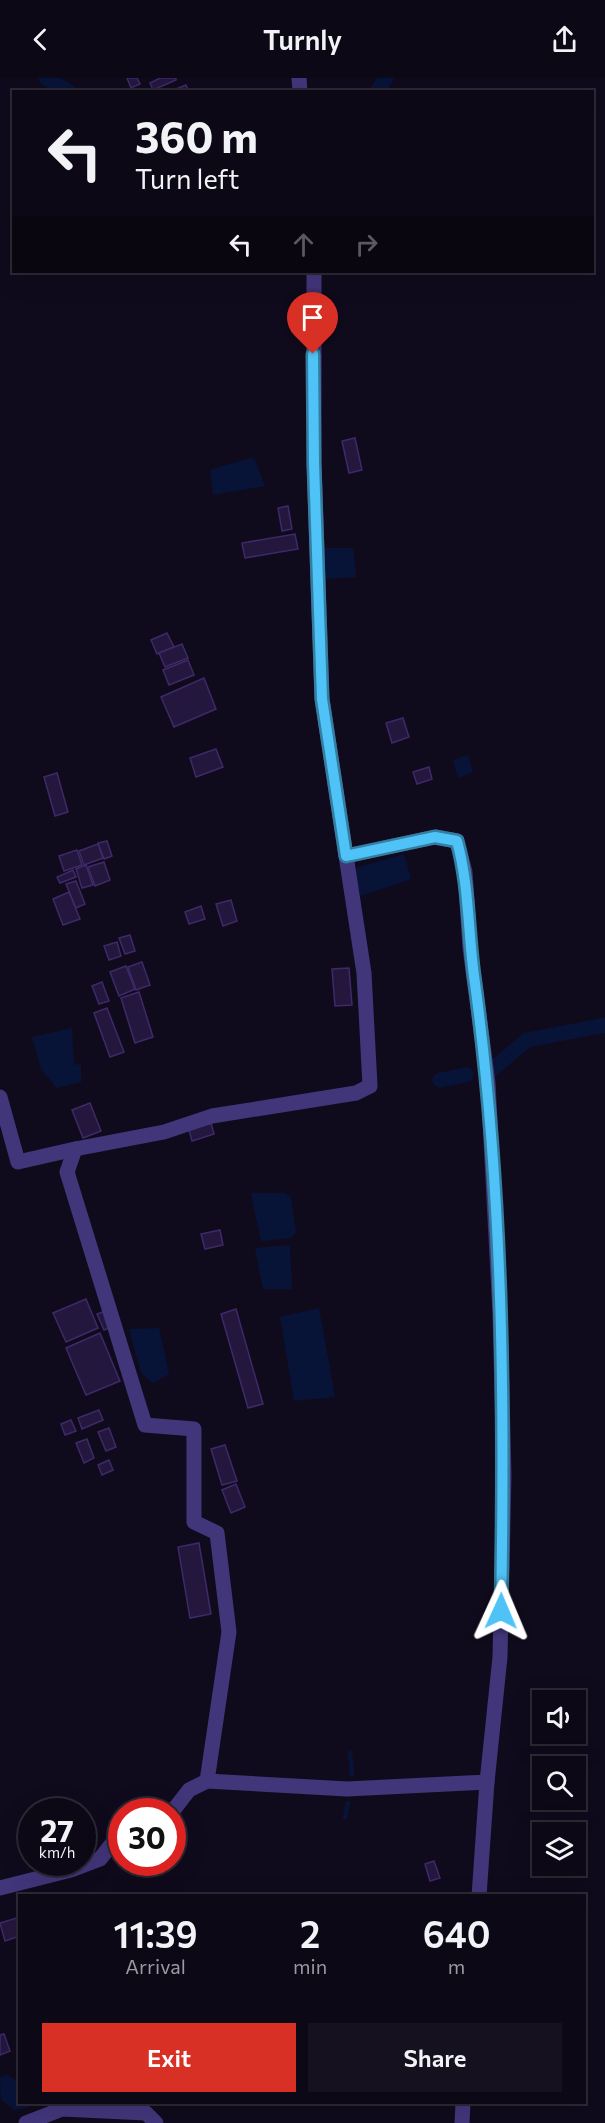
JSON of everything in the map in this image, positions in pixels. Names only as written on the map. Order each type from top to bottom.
[{"type":"street","points":[[0,1097],[18,1162],[164,1132],[212,1116],[356,1093],[370,1086],[364,973],[322,699],[314,464],[314,273]]},
{"type":"street","points":[[346,856],[435,837],[457,841],[465,872],[470,948],[487,1070],[492,1134],[504,1475],[500,1657],[487,1782],[479,1894]]},
{"type":"street","points":[[75,1149],[67,1172],[145,1425],[194,1429],[194,1522],[217,1533],[229,1632],[207,1781]]},
{"type":"street","points":[[183,1798],[189,1790],[207,1781],[347,1789],[487,1782]]},
{"type":"street","points":[[0,1888],[71,1870],[100,1859],[108,1849]]},
{"type":"street","points":[[462,2123],[463,2104]]},
{"type":"street","points":[[26,2123],[62,2109],[146,2113],[156,2123]]},
{"type":"water","points":[[254,457],[265,486],[213,495],[210,470]]},
{"type":"water","points":[[323,548],[353,548],[356,577],[325,579]]},
{"type":"water","points":[[468,755],[473,772],[458,778],[453,760]]},
{"type":"water","points":[[404,854],[411,879],[361,896],[352,869]]},
{"type":"water","points":[[72,1028],[74,1064],[81,1065],[81,1082],[57,1088],[41,1069],[32,1037]]},
{"type":"water","points":[[251,1193],[285,1193],[291,1198],[296,1232],[291,1238],[261,1241]]},
{"type":"water","points":[[290,1245],[292,1289],[263,1289],[255,1248]]},
{"type":"water","points":[[319,1308],[335,1397],[294,1401],[280,1317]]},
{"type":"water","points":[[159,1328],[169,1374],[153,1383],[141,1373],[129,1329]]},
{"type":"water","points":[[7,2075],[18,2081],[18,2104],[30,2104],[27,2108],[14,2110],[1,2099],[0,2078]]},
{"type":"building","points":[[127,78],[137,78],[140,84],[131,88]]},
{"type":"building","points":[[160,78],[176,78],[176,80],[153,90],[150,83]]},
{"type":"building","points":[[186,85],[188,90],[174,90]]},
{"type":"building","points":[[355,438],[362,470],[349,473],[342,441]]},
{"type":"building","points":[[288,506],[292,529],[282,531],[278,508]]},
{"type":"building","points":[[295,534],[298,549],[245,558],[242,543]]},
{"type":"building","points":[[167,633],[174,647],[157,654],[151,640]]},
{"type":"building","points":[[182,644],[188,658],[165,667],[159,653]]},
{"type":"building","points":[[188,660],[194,675],[169,685],[163,670]]},
{"type":"building","points":[[204,678],[216,709],[174,727],[161,697]]},
{"type":"building","points":[[403,718],[409,737],[392,743],[386,723]]},
{"type":"building","points":[[216,749],[223,767],[196,777],[190,758]]},
{"type":"building","points":[[429,767],[432,779],[417,784],[413,772]]},
{"type":"building","points":[[57,773],[68,812],[55,816],[44,777]]},
{"type":"building","points":[[107,841],[112,856],[104,859],[98,843]]},
{"type":"building","points":[[98,844],[103,858],[84,865],[79,851]]},
{"type":"building","points":[[77,850],[82,865],[64,871],[59,856]]},
{"type":"building","points":[[104,862],[110,880],[95,886],[88,867]]},
{"type":"building","points":[[86,865],[93,885],[82,888],[76,869]]},
{"type":"building","points":[[73,870],[76,877],[60,883],[57,877]]},
{"type":"building","points":[[76,881],[85,904],[76,908],[66,884]]},
{"type":"building","points":[[69,892],[80,919],[63,925],[53,899]]},
{"type":"building","points":[[231,900],[237,921],[223,926],[216,904]]},
{"type":"building","points":[[201,906],[205,919],[189,924],[185,912]]},
{"type":"building","points":[[130,935],[135,951],[125,954],[119,938]]},
{"type":"building","points":[[117,942],[121,956],[109,960],[104,946]]},
{"type":"building","points":[[142,962],[150,985],[136,990],[128,967]]},
{"type":"building","points":[[126,966],[135,989],[119,996],[110,972]]},
{"type":"building","points":[[349,968],[352,1005],[335,1006],[332,969]]},
{"type":"building","points":[[102,982],[109,1001],[99,1004],[92,986]]},
{"type":"building","points":[[139,992],[153,1037],[135,1043],[121,998]]},
{"type":"building","points":[[107,1008],[124,1052],[110,1057],[94,1013]]},
{"type":"building","points":[[90,1103],[101,1131],[83,1138],[72,1110]]},
{"type":"building","points":[[211,1123],[214,1134],[192,1141],[189,1130]]},
{"type":"building","points":[[220,1230],[223,1245],[205,1249],[201,1234]]},
{"type":"building","points":[[86,1299],[98,1328],[66,1342],[53,1313]]},
{"type":"building","points":[[236,1309],[263,1404],[248,1408],[221,1314]]},
{"type":"building","points":[[106,1311],[112,1327],[104,1330],[97,1314]]},
{"type":"building","points":[[100,1333],[120,1381],[86,1395],[66,1348]]},
{"type":"building","points":[[99,1410],[103,1420],[82,1429],[78,1418]]},
{"type":"building","points":[[71,1420],[76,1431],[65,1435],[61,1424]]},
{"type":"building","points":[[109,1428],[116,1447],[106,1451],[98,1432]]},
{"type":"building","points":[[87,1439],[94,1458],[84,1463],[76,1443]]},
{"type":"building","points":[[225,1445],[237,1481],[222,1485],[211,1449]]},
{"type":"building","points":[[109,1460],[113,1470],[102,1475],[98,1465]]},
{"type":"building","points":[[236,1484],[245,1507],[231,1513],[222,1490]]},
{"type":"building","points":[[199,1543],[211,1614],[190,1618],[178,1547]]},
{"type":"building","points":[[434,1861],[440,1878],[430,1881],[425,1864]]},
{"type":"building","points":[[18,1918],[18,1937],[5,1941],[0,1923]]},
{"type":"building","points":[[4,2034],[10,2051],[0,2055],[0,2035]]},
{"type":"waterway","points":[[46,78],[66,90]]},
{"type":"waterway","points":[[378,90],[386,78]]},
{"type":"waterway","points":[[489,1072],[527,1040],[605,1025]]},
{"type":"waterway","points":[[440,1080],[466,1075]]},
{"type":"waterway","points":[[350,1753],[352,1774]]},
{"type":"waterway","points":[[345,1817],[348,1803]]},
{"type":"route","points":[[313,354],[314,464],[322,699],[346,856],[435,837],[457,841],[465,872],[470,948],[487,1070],[493,1144],[504,1475],[501,1611]]}]
